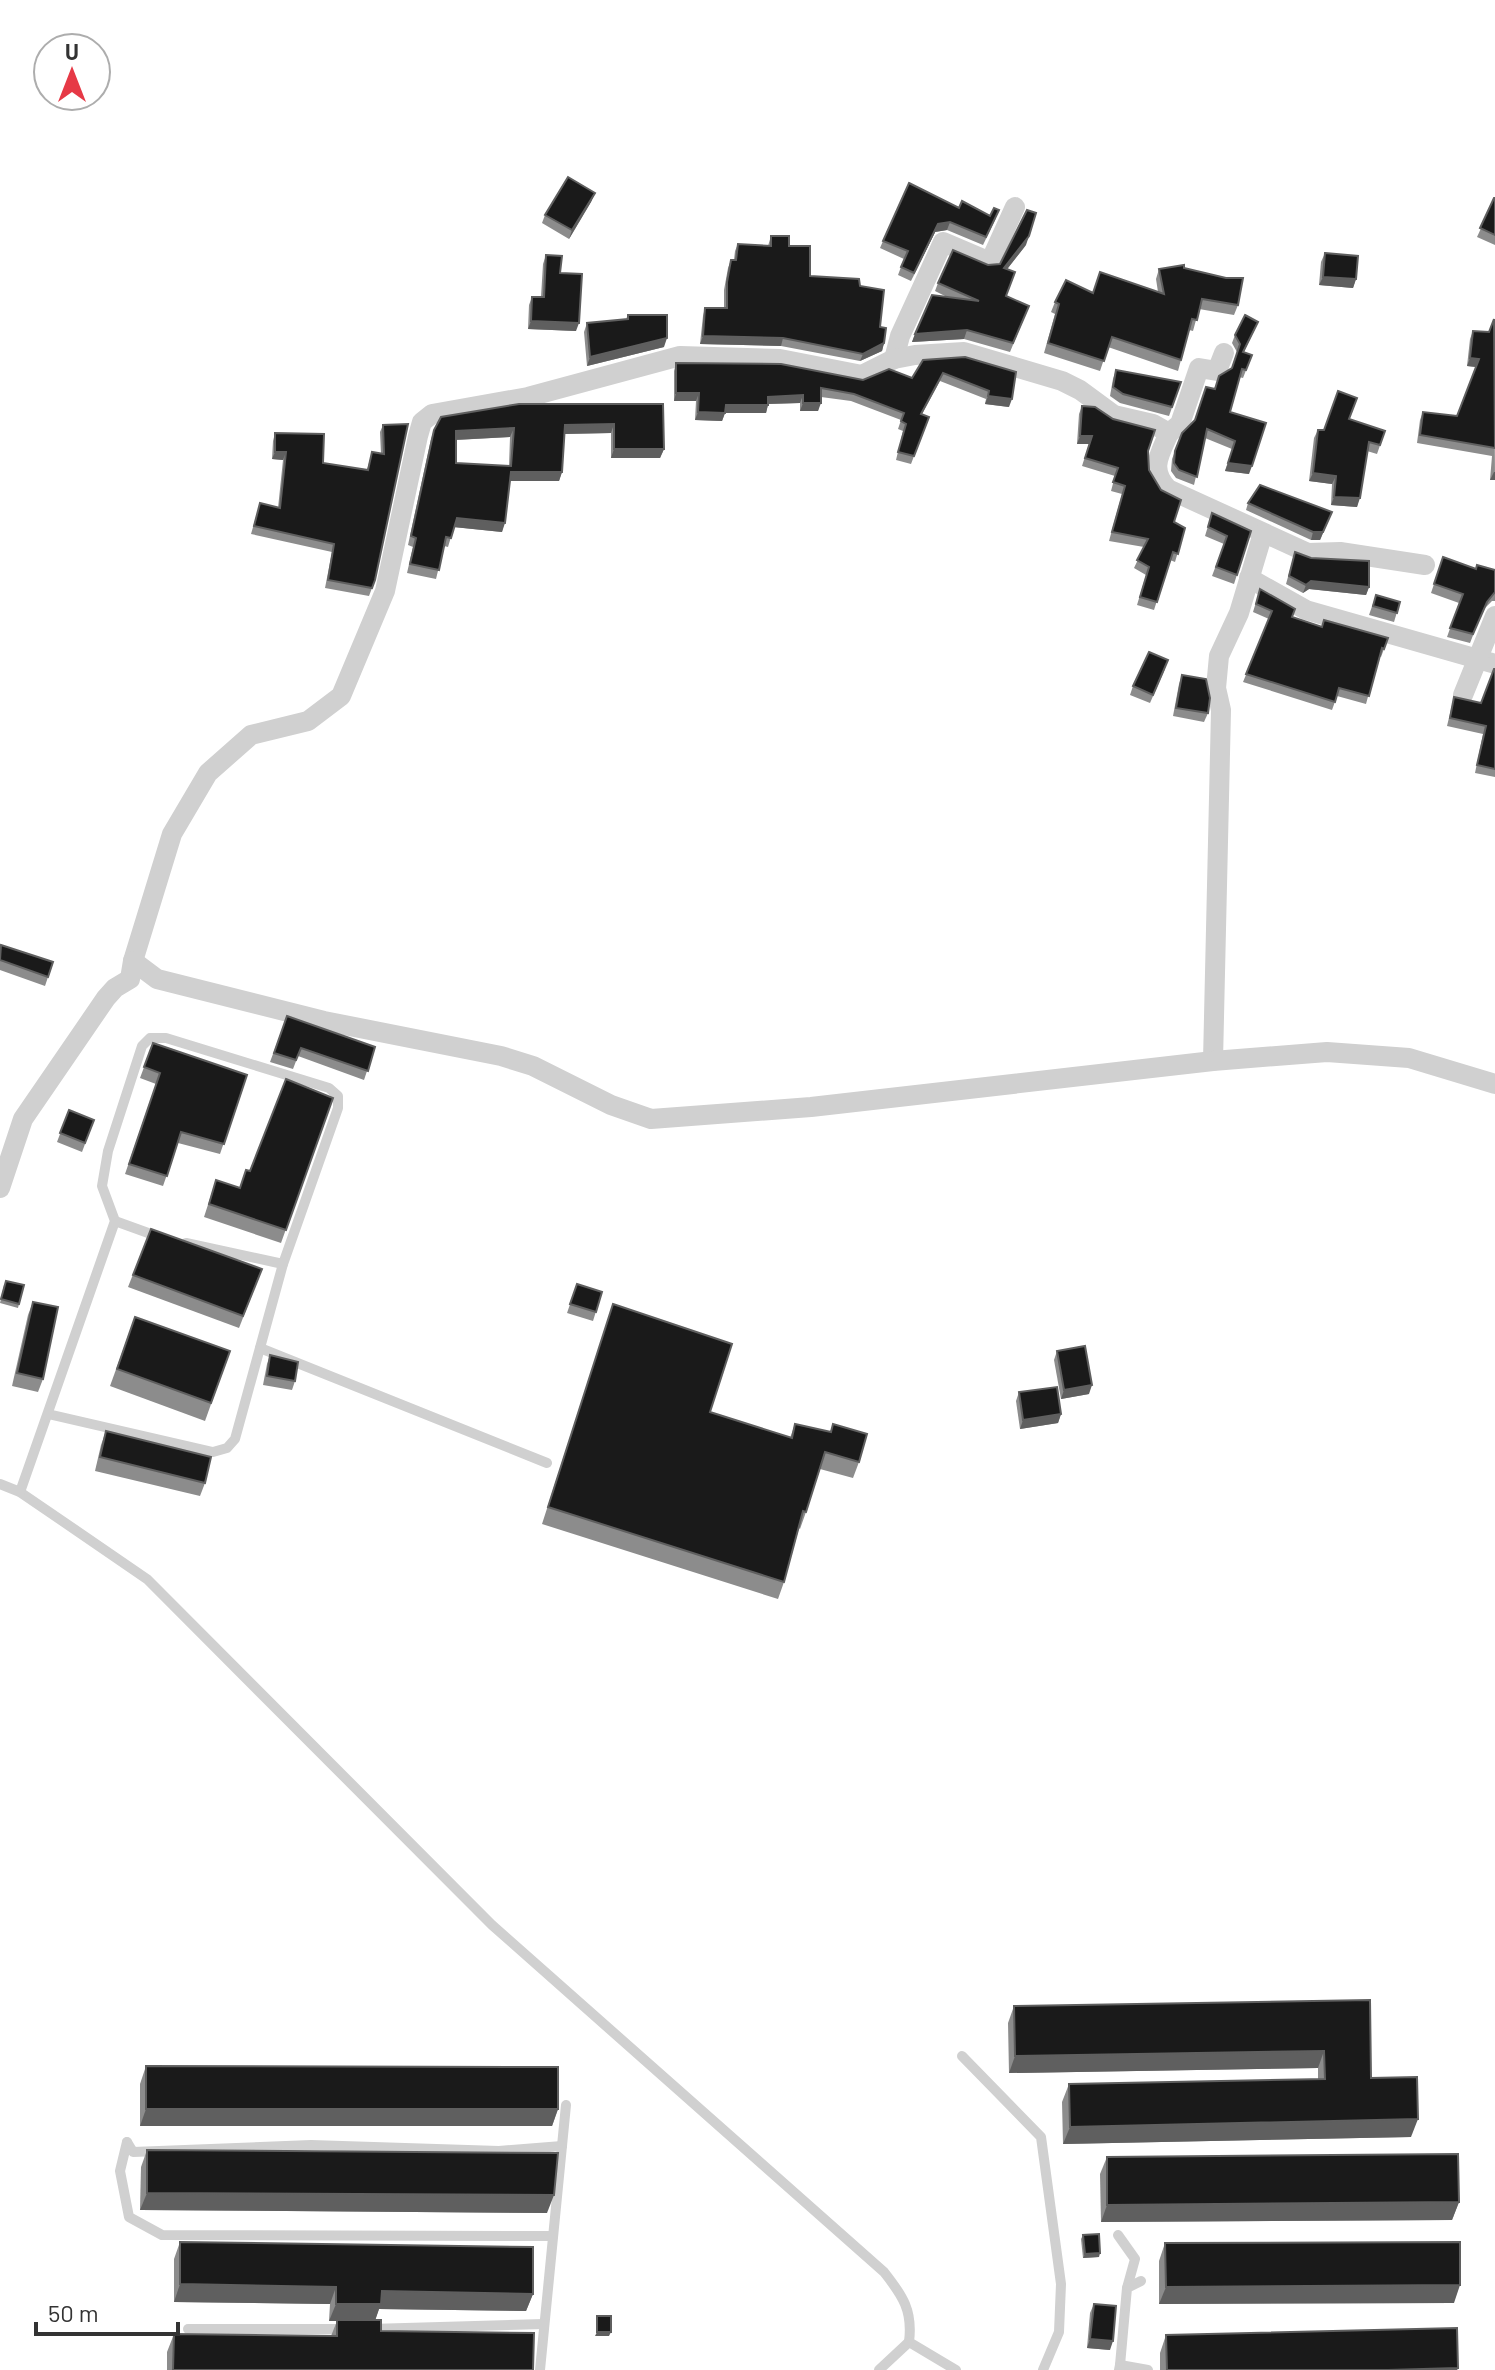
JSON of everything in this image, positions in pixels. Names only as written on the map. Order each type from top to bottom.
[{"type":"street","points":[[894,359],[900,336],[943,242],[990,262],[1015,207]]},
{"type":"street","points":[[0,1188],[23,1119],[106,998],[130,979],[172,834],[208,773],[251,735],[308,721],[341,696],[385,591],[422,422],[432,414],[528,397],[680,356],[780,359],[862,375],[894,359],[939,352],[982,355],[1062,381],[1114,415],[1153,424],[1169,433]]},
{"type":"street","points":[[1224,353],[1217,371],[1199,368],[1180,424],[1169,433],[1155,468],[1157,478],[1168,489],[1308,553],[1340,552],[1425,565]]},
{"type":"street","points":[[1213,1061],[1221,710],[1217,669],[1263,533]]},
{"type":"street","points":[[1249,578],[1306,610],[1486,662]]},
{"type":"street","points":[[1463,695],[1486,662],[1495,616]]},
{"type":"street","points":[[133,961],[157,979],[324,1021],[501,1056],[533,1066],[611,1105],[651,1119],[811,1107],[1213,1061],[1327,1052],[1379,1053],[1409,1058],[1495,1084]]},
{"type":"lane","points":[[20,1492],[115,1221],[102,1186],[108,1151],[142,1046],[150,1038],[166,1038],[329,1088],[338,1096],[338,1108],[283,1264],[235,1439],[227,1448],[213,1452],[48,1414]]},
{"type":"lane","points":[[115,1221],[163,1238],[283,1264]]},
{"type":"lane","points":[[260,1348],[547,1463]]},
{"type":"lane","points":[[0,1484],[20,1492],[147,1579],[492,1925],[884,2272],[903,2296],[912,2319],[909,2342],[879,2370]]},
{"type":"lane","points":[[962,2056],[1041,2137],[1061,2284],[1059,2332],[1043,2370]]},
{"type":"lane","points":[[540,2370],[566,2105]]},
{"type":"lane","points":[[553,2236],[162,2235],[129,2217],[120,2171],[127,2142],[133,2152],[311,2145],[499,2151],[562,2146]]},
{"type":"lane","points":[[1118,2235],[1135,2259],[1127,2288],[1119,2368],[1148,2370]]},
{"type":"lane","points":[[1127,2288],[1141,2281]]},
{"type":"lane","points":[[188,2329],[389,2329],[544,2324]]},
{"type":"lane","points":[[909,2342],[956,2370]]},
{"type":"building","points":[[568,177],[595,193],[572,230],[545,215]]},
{"type":"building","points":[[909,183],[959,208],[962,201],[990,216],[994,208],[999,210],[986,237],[950,222],[938,224],[914,273],[901,267],[908,251],[883,241]]},
{"type":"building","points":[[1495,198],[1495,235],[1480,228]]},
{"type":"building","points":[[1027,210],[1036,213],[1029,236],[1004,268],[1015,272],[1006,296],[1029,306],[1013,343],[967,330],[915,334],[932,295],[979,301],[938,283],[953,250],[988,265],[1000,264]]},
{"type":"building","points":[[771,236],[789,236],[789,246],[810,246],[810,276],[859,279],[860,286],[884,290],[880,327],[886,328],[884,343],[863,354],[783,338],[703,336],[705,308],[727,308],[727,282],[731,260],[736,260],[738,244],[771,246]]},
{"type":"building","points":[[1325,253],[1358,256],[1356,279],[1323,277]]},
{"type":"building","points":[[546,255],[562,256],[560,273],[582,274],[579,323],[531,321],[532,297],[544,297]]},
{"type":"building","points":[[1184,265],[1184,268],[1226,278],[1243,278],[1238,305],[1202,299],[1197,320],[1192,319],[1181,360],[1112,337],[1104,361],[1048,343],[1059,304],[1055,302],[1066,280],[1093,293],[1100,272],[1164,294],[1159,269]]},
{"type":"building","points":[[628,315],[667,315],[667,338],[590,357],[587,323],[628,319]]},
{"type":"building","points":[[1245,315],[1258,322],[1243,352],[1252,355],[1246,370],[1242,369],[1230,412],[1266,423],[1252,466],[1228,463],[1235,441],[1207,429],[1197,477],[1179,470],[1174,463],[1175,451],[1182,433],[1195,420],[1206,387],[1215,389],[1219,376],[1232,368],[1240,344],[1235,335]]},
{"type":"building","points":[[1494,319],[1495,448],[1420,435],[1423,412],[1457,416],[1479,359],[1470,358],[1473,331],[1489,332]]},
{"type":"building","points":[[965,357],[1016,372],[1012,399],[988,396],[989,391],[943,373],[921,414],[929,417],[914,456],[898,452],[906,424],[901,421],[904,413],[854,394],[821,388],[821,403],[803,403],[803,395],[768,397],[768,405],[726,405],[725,413],[698,412],[699,393],[676,393],[676,363],[781,364],[863,380],[889,369],[912,378],[923,360]]},
{"type":"building","points":[[1116,370],[1181,382],[1172,407],[1123,394],[1113,387]]},
{"type":"building","points":[[1338,391],[1357,398],[1349,419],[1385,431],[1380,445],[1369,442],[1360,498],[1334,497],[1336,476],[1313,473],[1318,430],[1324,430]]},
{"type":"building","points":[[519,404],[663,404],[664,449],[614,449],[614,424],[565,425],[562,472],[511,472],[505,523],[457,518],[451,538],[446,537],[439,570],[410,564],[416,538],[411,536],[434,430],[441,417]],"holes":[[[514,428],[511,466],[456,463],[456,431]]]},
{"type":"building","points":[[1082,406],[1095,407],[1113,419],[1155,430],[1148,451],[1149,470],[1161,490],[1181,500],[1174,522],[1185,528],[1178,554],[1173,552],[1157,602],[1140,597],[1149,567],[1137,560],[1148,539],[1112,532],[1125,486],[1113,482],[1118,468],[1085,458],[1092,436],[1080,436]]},
{"type":"building","points":[[408,424],[372,588],[328,580],[334,544],[254,526],[260,503],[280,508],[286,452],[275,452],[275,433],[324,434],[323,463],[368,470],[372,452],[384,454],[383,425]]},
{"type":"building","points":[[1260,485],[1332,512],[1323,532],[1313,532],[1248,503]]},
{"type":"building","points":[[1212,513],[1251,531],[1237,575],[1216,567],[1227,536],[1208,527]]},
{"type":"building","points":[[1295,552],[1311,558],[1369,561],[1369,587],[1311,581],[1306,585],[1289,576]]},
{"type":"building","points":[[1443,557],[1476,569],[1477,565],[1495,570],[1495,592],[1487,602],[1473,634],[1450,628],[1463,594],[1434,584]]},
{"type":"building","points":[[1260,589],[1295,609],[1292,617],[1322,627],[1324,620],[1388,638],[1382,648],[1369,696],[1339,688],[1335,702],[1246,674],[1272,611],[1256,604]]},
{"type":"building","points":[[1376,595],[1400,602],[1397,613],[1373,606]]},
{"type":"building","points":[[1149,652],[1168,660],[1153,695],[1133,686]]},
{"type":"building","points":[[1494,669],[1495,769],[1477,765],[1486,726],[1450,718],[1454,697],[1481,703]]},
{"type":"building","points":[[1182,675],[1206,679],[1210,698],[1208,713],[1176,708]]},
{"type":"building","points":[[1,945],[53,962],[48,977],[0,960]]},
{"type":"building","points":[[287,1016],[375,1047],[368,1071],[301,1048],[296,1060],[274,1053]]},
{"type":"building","points":[[153,1043],[247,1075],[224,1144],[181,1132],[167,1176],[129,1164],[160,1073],[144,1067]]},
{"type":"building","points":[[286,1079],[333,1098],[286,1230],[209,1204],[216,1180],[240,1188],[246,1170],[250,1171]]},
{"type":"building","points":[[69,1110],[94,1120],[85,1143],[60,1133]]},
{"type":"building","points":[[151,1229],[262,1269],[243,1316],[133,1275]]},
{"type":"building","points":[[6,1281],[24,1285],[19,1304],[1,1299]]},
{"type":"building","points":[[577,1284],[602,1292],[596,1312],[570,1304]]},
{"type":"building","points":[[33,1302],[58,1307],[43,1379],[17,1373]]},
{"type":"building","points":[[613,1304],[732,1344],[710,1412],[792,1438],[795,1424],[831,1432],[833,1424],[867,1434],[859,1462],[825,1452],[806,1512],[803,1511],[784,1582],[548,1507]]},
{"type":"building","points":[[135,1317],[230,1351],[211,1403],[117,1369]]},
{"type":"building","points":[[1085,1346],[1092,1385],[1064,1390],[1057,1351]]},
{"type":"building","points":[[270,1355],[298,1362],[295,1381],[267,1376]]},
{"type":"building","points":[[1057,1387],[1061,1414],[1023,1420],[1019,1392]]},
{"type":"building","points":[[106,1431],[211,1457],[205,1483],[100,1457]]},
{"type":"building","points":[[1370,2000],[1371,2078],[1417,2077],[1418,2119],[1070,2127],[1069,2084],[1325,2079],[1324,2051],[1015,2056],[1014,2006]]},
{"type":"building","points":[[146,2066],[558,2067],[558,2109],[146,2109]]},
{"type":"building","points":[[147,2150],[558,2153],[554,2195],[147,2193]]},
{"type":"building","points":[[1458,2154],[1459,2202],[1107,2205],[1107,2157]]},
{"type":"building","points":[[1099,2234],[1100,2253],[1085,2254],[1083,2235]]},
{"type":"building","points":[[180,2242],[533,2247],[533,2294],[382,2291],[381,2304],[336,2304],[336,2287],[180,2284]]},
{"type":"building","points":[[1460,2242],[1460,2285],[1166,2287],[1165,2243]]},
{"type":"building","points":[[1094,2304],[1116,2306],[1113,2341],[1090,2339]]},
{"type":"building","points":[[597,2316],[611,2316],[611,2332],[597,2332]]},
{"type":"building","points":[[337,2320],[381,2320],[381,2331],[534,2333],[533,2370],[173,2370],[174,2334],[337,2336]]},
{"type":"building","points":[[1457,2328],[1458,2368],[1167,2370],[1166,2335]]}]
